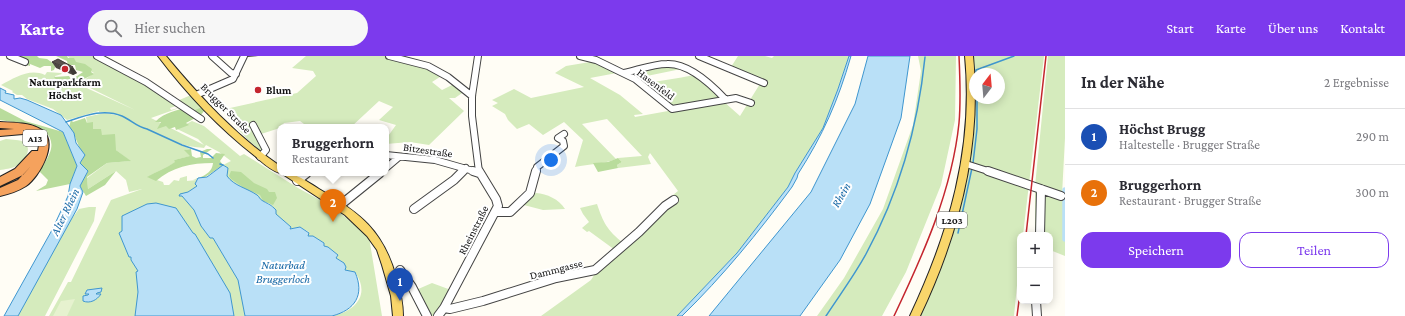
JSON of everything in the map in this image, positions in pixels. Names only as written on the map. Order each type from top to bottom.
[{"type":"highway","points":[[0,125],[33,130],[42,136],[45,144],[41,157],[26,180],[15,187],[0,192]]},
{"type":"highway","name":"A13","points":[[0,134],[15,132],[27,133],[36,138],[39,146],[36,155],[28,164],[15,174],[0,182]]},
{"type":"main road","name":"Brugger Straße","points":[[162,56],[196,95],[227,127],[260,157],[277,168]]},
{"type":"main road","name":"L203","points":[[915,316],[934,275],[948,236],[966,164],[971,123],[972,88],[969,56]]},
{"type":"main road","points":[[290,176],[338,207],[366,229],[379,245],[388,264],[396,296],[398,316]]},
{"type":"street","points":[[10,56],[25,62]]},
{"type":"street","points":[[97,56],[146,82],[201,119]]},
{"type":"street","points":[[212,56],[231,73],[236,74]]},
{"type":"street","points":[[196,95],[230,81],[236,74],[244,56]]},
{"type":"street","points":[[389,56],[428,66],[448,77],[472,96]]},
{"type":"street","name":"Rheinstraße","points":[[438,316],[444,308],[498,206],[496,199],[479,173],[472,116],[472,96],[478,56]]},
{"type":"street","name":"Hasenfeld","points":[[580,56],[596,60],[624,73],[644,86],[672,109],[740,98],[751,103]]},
{"type":"street","points":[[699,56],[764,82]]},
{"type":"street","name":"Hasenfeld","points":[[624,73],[669,64],[696,75],[719,93],[724,100]]},
{"type":"street","points":[[253,125],[266,150],[260,157]]},
{"type":"street","points":[[496,212],[510,212],[527,196],[531,190],[537,167],[564,146],[563,141],[558,138],[564,134]]},
{"type":"street","name":"Bitzestraße","points":[[389,155],[435,160],[479,173]]},
{"type":"street","points":[[389,165],[399,157]]},
{"type":"street","points":[[966,164],[1061,196]]},
{"type":"street","name":"Bitzestraße","points":[[414,209],[454,180],[466,168]]},
{"type":"street","points":[[297,181],[303,176]]},
{"type":"street","points":[[338,207],[376,176]]},
{"type":"street","points":[[1040,232],[1041,189]]},
{"type":"street","name":"Dammgasse","points":[[444,308],[450,309],[475,303],[556,278],[594,270],[639,232],[665,206],[674,200]]},
{"type":"street","points":[[400,270],[412,287],[427,316]]},
{"type":"street","points":[[1036,304],[1037,316]]},
{"type":"green space","points":[[16,56],[37,56],[39,58],[47,59],[56,65],[54,70],[51,71],[51,66],[44,66],[40,68],[30,64],[30,66],[24,64]]},
{"type":"green space","points":[[56,56],[67,56],[68,58],[74,58],[76,62],[85,64],[92,69],[91,72],[94,74],[82,80],[84,83],[71,84],[65,79],[57,81],[54,77],[69,76],[71,79],[83,72],[76,70],[75,65],[68,65],[67,61]]},
{"type":"green space","points":[[67,56],[93,56],[123,70],[179,105],[170,108],[171,110],[182,107],[151,118],[204,145],[198,139],[177,129],[192,121],[204,126],[240,156],[244,154],[277,176],[333,207],[369,237],[382,316],[332,316],[348,310],[358,301],[361,295],[361,288],[360,280],[355,272],[345,271],[343,263],[336,258],[338,255],[328,247],[324,246],[324,243],[313,236],[308,236],[309,232],[300,227],[290,229],[290,226],[275,214],[276,210],[269,203],[263,201],[230,180],[227,176],[228,168],[223,165],[231,161],[219,152],[206,145],[204,148],[193,147],[176,142],[190,149],[185,150],[191,156],[174,160],[176,162],[148,177],[163,182],[164,185],[169,185],[174,180],[179,181],[180,178],[187,176],[187,181],[197,180],[197,186],[182,196],[194,210],[201,226],[210,238],[213,238],[239,281],[245,316],[49,316],[68,282],[71,282],[111,200],[142,189],[129,192],[126,180],[116,171],[88,189],[87,178],[107,163],[130,161],[87,123],[86,117],[105,113],[121,116],[99,111],[67,120],[53,109],[27,99],[22,95],[17,95],[12,92],[13,91],[1,85],[28,73],[39,73],[45,75],[47,72],[61,73],[62,74],[55,76],[56,81],[64,79],[77,86],[80,85],[135,110],[80,83],[94,73]]},
{"type":"green space","points":[[306,56],[387,56],[413,62],[443,75],[432,82],[442,90],[454,84],[465,91],[455,98],[449,98],[464,111],[429,145],[410,142],[389,144],[389,135],[396,125],[379,120],[393,107],[379,101],[354,124],[304,124],[300,121],[277,124],[277,129],[261,134],[254,124],[264,152],[262,152],[248,140],[221,110],[297,93],[316,76],[313,71],[292,68]]},
{"type":"green space","points":[[738,56],[765,56],[772,58],[774,56],[849,56],[823,128],[788,187],[737,253],[677,316],[541,316],[591,280],[615,250],[589,231],[587,232],[582,228],[589,222],[580,208],[597,204],[606,225],[623,243],[663,203],[678,191],[650,153],[648,157],[651,164],[618,168],[617,165],[622,162],[618,158],[642,156],[607,119],[582,124],[616,159],[575,167],[583,140],[564,122],[543,135],[529,124],[517,129],[508,120],[505,114],[492,106],[498,103],[492,100],[514,89],[531,98],[584,87],[555,73],[566,66],[596,61],[617,73],[590,78],[620,95],[643,114],[634,115],[635,117],[723,101],[740,116],[763,79],[731,67]]},
{"type":"green space","points":[[918,56],[956,56],[955,120],[941,185],[906,272],[882,316],[817,316],[844,278],[883,209],[913,125],[921,71]]},
{"type":"green space","points":[[971,56],[1044,56],[1023,232],[1017,232],[1017,286],[1014,316],[920,316],[951,239],[968,163],[970,104],[1005,104],[1005,68],[971,68]]},
{"type":"green space","points":[[1048,56],[1065,56],[1065,138],[1062,195],[1065,197],[1065,256],[1053,251],[1053,232],[1035,232],[1035,186]]},
{"type":"green space","points":[[667,65],[681,69],[637,78],[629,74]]},
{"type":"green space","points":[[694,75],[713,89],[722,99],[675,108],[644,84],[681,78]]},
{"type":"green space","points":[[191,95],[202,107],[193,112],[177,101]]},
{"type":"green space","points":[[190,107],[193,111],[202,107],[204,111],[201,115],[186,123],[189,125],[176,130],[175,127],[169,129],[166,126],[157,129],[161,122],[155,122],[163,116],[171,112]]},
{"type":"green space","points":[[0,108],[25,121],[63,132],[77,166],[70,184],[36,191],[46,185],[48,180],[39,171],[50,152],[51,140],[41,129],[24,124],[0,120]]},
{"type":"green space","points":[[85,118],[87,123],[93,122],[93,129],[101,129],[102,135],[115,134],[116,150],[131,161],[107,163],[87,177],[88,189],[116,171],[105,185],[86,196],[80,186],[88,171],[80,163],[85,155],[80,148],[74,133],[69,127],[71,120],[73,122]]},
{"type":"green space","points":[[6,139],[18,140],[25,143],[28,153],[16,166],[0,170],[0,141]]},
{"type":"green space","points":[[191,149],[192,156],[196,158],[201,157],[200,152],[207,149],[212,149],[203,155],[203,158],[211,158],[216,153],[225,154],[220,161],[223,165],[209,175],[193,180],[203,176],[211,170],[213,163],[190,165],[175,169],[156,181],[147,177],[172,164],[175,162],[174,160],[190,156],[184,150]]},
{"type":"green space","points":[[618,158],[622,162],[617,165],[618,168],[598,172],[593,163],[608,162]]},
{"type":"green space","points":[[231,171],[241,172],[254,183],[267,189],[269,192],[275,192],[277,198],[273,205],[263,201],[260,195],[244,188],[231,179],[229,176]]},
{"type":"green space","points":[[536,193],[552,198],[559,202],[565,209],[543,210],[520,204],[532,194]]},
{"type":"green space","points":[[96,207],[94,221],[45,316],[18,316],[66,226],[79,209]]},
{"type":"green space","points":[[432,283],[451,290],[442,305],[433,316],[430,316],[416,290]]},
{"type":"green space","points":[[75,299],[67,316],[53,316],[61,301]]},
{"type":"water","points":[[849,56],[851,56],[846,72],[829,117],[792,187],[726,270],[682,316],[677,316],[737,253],[788,187],[823,128]]},
{"type":"water","name":"Rhein","points":[[868,56],[910,56],[901,118],[870,204],[840,260],[800,316],[709,316],[811,192],[855,104]]},
{"type":"water","name":"Alter Rhein","points":[[0,88],[6,91],[5,93],[14,95],[14,99],[20,98],[27,100],[61,115],[74,133],[76,143],[85,155],[80,163],[88,171],[80,186],[83,192],[77,209],[18,316],[4,316],[52,230],[68,196],[70,184],[77,166],[63,132],[0,100]]},
{"type":"water","name":"Naturbad Bruggerloch","points":[[223,165],[228,168],[227,176],[230,179],[237,185],[257,195],[276,210],[276,214],[291,227],[290,229],[300,227],[309,233],[308,236],[313,236],[324,243],[324,246],[328,247],[338,255],[336,258],[344,263],[346,267],[345,270],[355,272],[359,288],[356,300],[352,306],[347,310],[332,316],[245,316],[238,280],[213,238],[210,238],[201,226],[194,210],[182,196],[179,196],[180,194],[188,192],[197,186],[195,184],[198,178],[207,177]]},
{"type":"water","points":[[156,203],[176,208],[195,234],[230,293],[234,316],[135,316],[138,292],[136,272],[138,271],[131,260],[131,257],[129,257],[119,233],[122,231],[122,216],[147,204]]},
{"type":"water","points":[[102,288],[101,292],[96,294],[101,294],[95,300],[91,302],[83,301],[83,296],[89,294],[85,294],[87,290]]},
{"type":"building","points":[[58,59],[73,67],[69,69],[52,62]]},
{"type":"waterway","points":[[981,68],[1014,56]]},
{"type":"waterway","points":[[826,316],[866,254],[888,207],[912,134],[922,83],[925,57]]},
{"type":"waterway","points":[[973,163],[977,129],[977,104]]},
{"type":"waterway","points":[[66,122],[94,114],[115,114],[122,116],[140,127],[182,145],[208,154],[213,158]]},
{"type":"waterway","points":[[958,233],[972,168]]},
{"type":"waterway","points":[[1065,190],[1065,239]]},
{"type":"railway","points":[[894,316],[935,222],[950,173],[959,123],[959,56]]},
{"type":"railway","points":[[1026,232],[1046,56]]},
{"type":"railway","points":[[1017,316],[1019,304]]},
{"type":"place","name":"Naturparkfarm Höchst","points":[[65,69]]},
{"type":"place","name":"Blum","points":[[258,90]]},
{"type":"place","name":"Bruggerhorn","points":[[333,222]]},
{"type":"place","name":"Höchst Brugg","points":[[400,301]]}]
